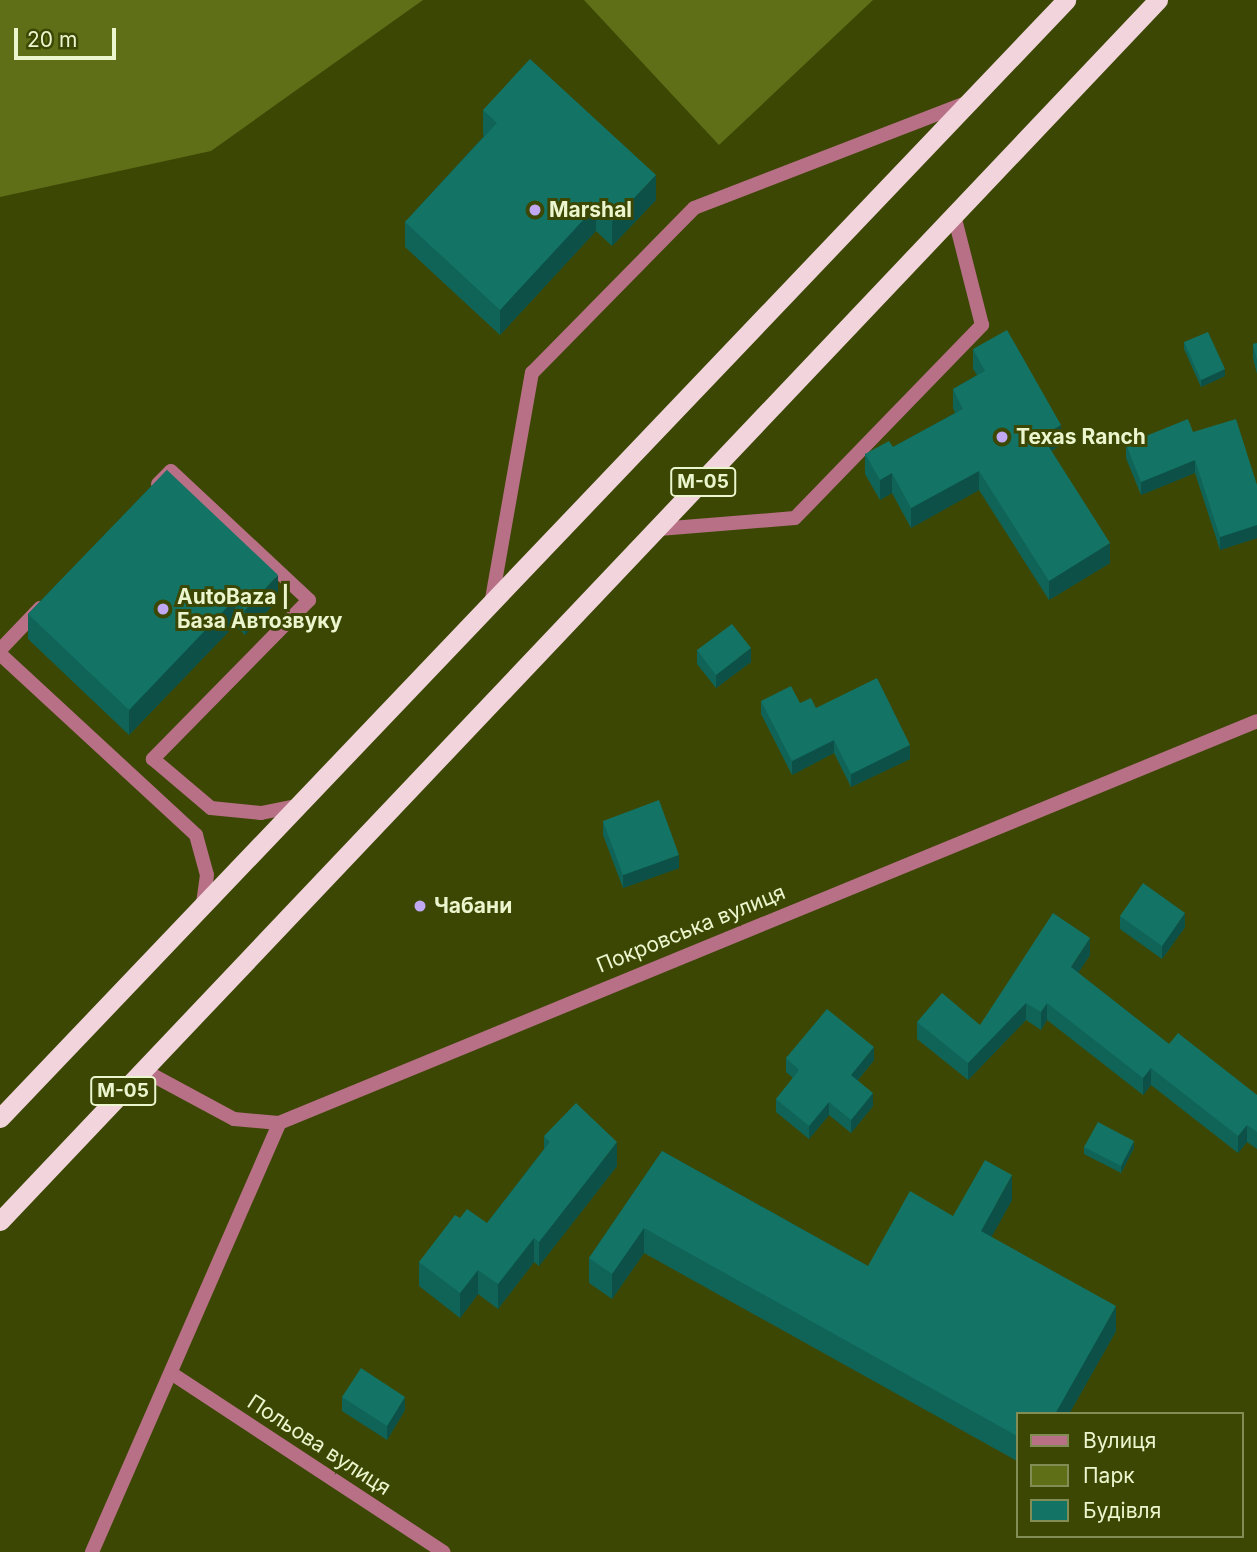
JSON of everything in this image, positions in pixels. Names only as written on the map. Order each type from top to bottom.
[{"type":"highway","points":[[0,1118],[293,807],[1066,0]]},
{"type":"highway","name":"М-05","points":[[0,1221],[1158,0]]},
{"type":"street","points":[[492,599],[532,373],[694,208],[971,101]]},
{"type":"street","points":[[659,529],[795,518],[982,325],[954,215]]},
{"type":"street","points":[[143,500],[172,471],[309,600],[153,758],[211,808],[261,813],[293,807]]},
{"type":"street","points":[[48,600],[0,652],[196,835],[206,875],[203,904]]},
{"type":"street","name":"Покровська вулиця","points":[[143,1070],[234,1119],[279,1123],[1257,721]]},
{"type":"street","points":[[92,1552],[279,1123]]},
{"type":"street","name":"Польова вулиця","points":[[172,1373],[444,1552]]},
{"type":"green space","points":[[0,0],[423,0],[211,151],[0,197]]},
{"type":"green space","points":[[584,0],[873,0],[719,145]]},
{"type":"building","name":"Marshal","points":[[530,59],[656,175],[612,221],[596,206],[500,310],[405,222],[497,123],[483,110]]},
{"type":"building","points":[[1007,330],[1061,425],[1042,436],[1110,543],[1049,581],[979,471],[911,508],[892,473],[880,480],[865,454],[889,441],[893,447],[963,409],[953,389],[985,371],[973,349]]},
{"type":"building","points":[[1208,332],[1225,369],[1201,380],[1184,342]]},
{"type":"building","points":[[1257,343],[1257,360],[1253,344]]},
{"type":"building","points":[[1188,419],[1193,432],[1236,419],[1257,485],[1257,525],[1220,537],[1195,460],[1141,482],[1126,444]]},
{"type":"building","name":"AutoBaza | База Автозвуку","points":[[167,470],[278,575],[245,610],[235,599],[129,710],[28,614]]},
{"type":"building","points":[[732,624],[751,648],[716,675],[697,650]]},
{"type":"building","points":[[877,678],[910,745],[851,774],[834,740],[792,761],[761,701],[791,686],[800,703],[811,698],[816,708]]},
{"type":"building","points":[[659,800],[679,855],[623,875],[603,821]]},
{"type":"building","points":[[1143,883],[1185,913],[1162,946],[1120,916]]},
{"type":"building","points":[[1053,913],[1090,938],[1071,967],[1169,1044],[1178,1033],[1257,1095],[1257,1132],[1247,1125],[1238,1136],[1151,1068],[1143,1078],[1047,1003],[1041,1012],[1026,1003],[968,1063],[917,1022],[942,993],[980,1025]]},
{"type":"building","points":[[827,1009],[874,1047],[851,1075],[873,1093],[851,1120],[829,1102],[809,1126],[776,1099],[799,1070],[786,1058]]},
{"type":"building","points":[[576,1103],[617,1142],[539,1242],[534,1238],[498,1284],[478,1270],[460,1293],[419,1262],[455,1215],[460,1218],[467,1209],[487,1223],[550,1142],[544,1136]]},
{"type":"building","points":[[1098,1122],[1134,1141],[1121,1166],[1084,1147]]},
{"type":"building","points":[[662,1151],[868,1266],[910,1191],[953,1216],[985,1160],[1012,1175],[981,1231],[1116,1306],[1056,1412],[1016,1412],[1016,1435],[644,1228],[612,1274],[589,1258]]},
{"type":"building","points":[[361,1368],[405,1397],[387,1426],[342,1397]]},
{"type":"place","name":"Marshal","points":[[535,210]]},
{"type":"place","name":"Texas Ranch","points":[[1002,437]]},
{"type":"place","name":"AutoBaza | База Автозвуку","points":[[163,609]]},
{"type":"place","name":"Чабани","points":[[420,906]]}]
